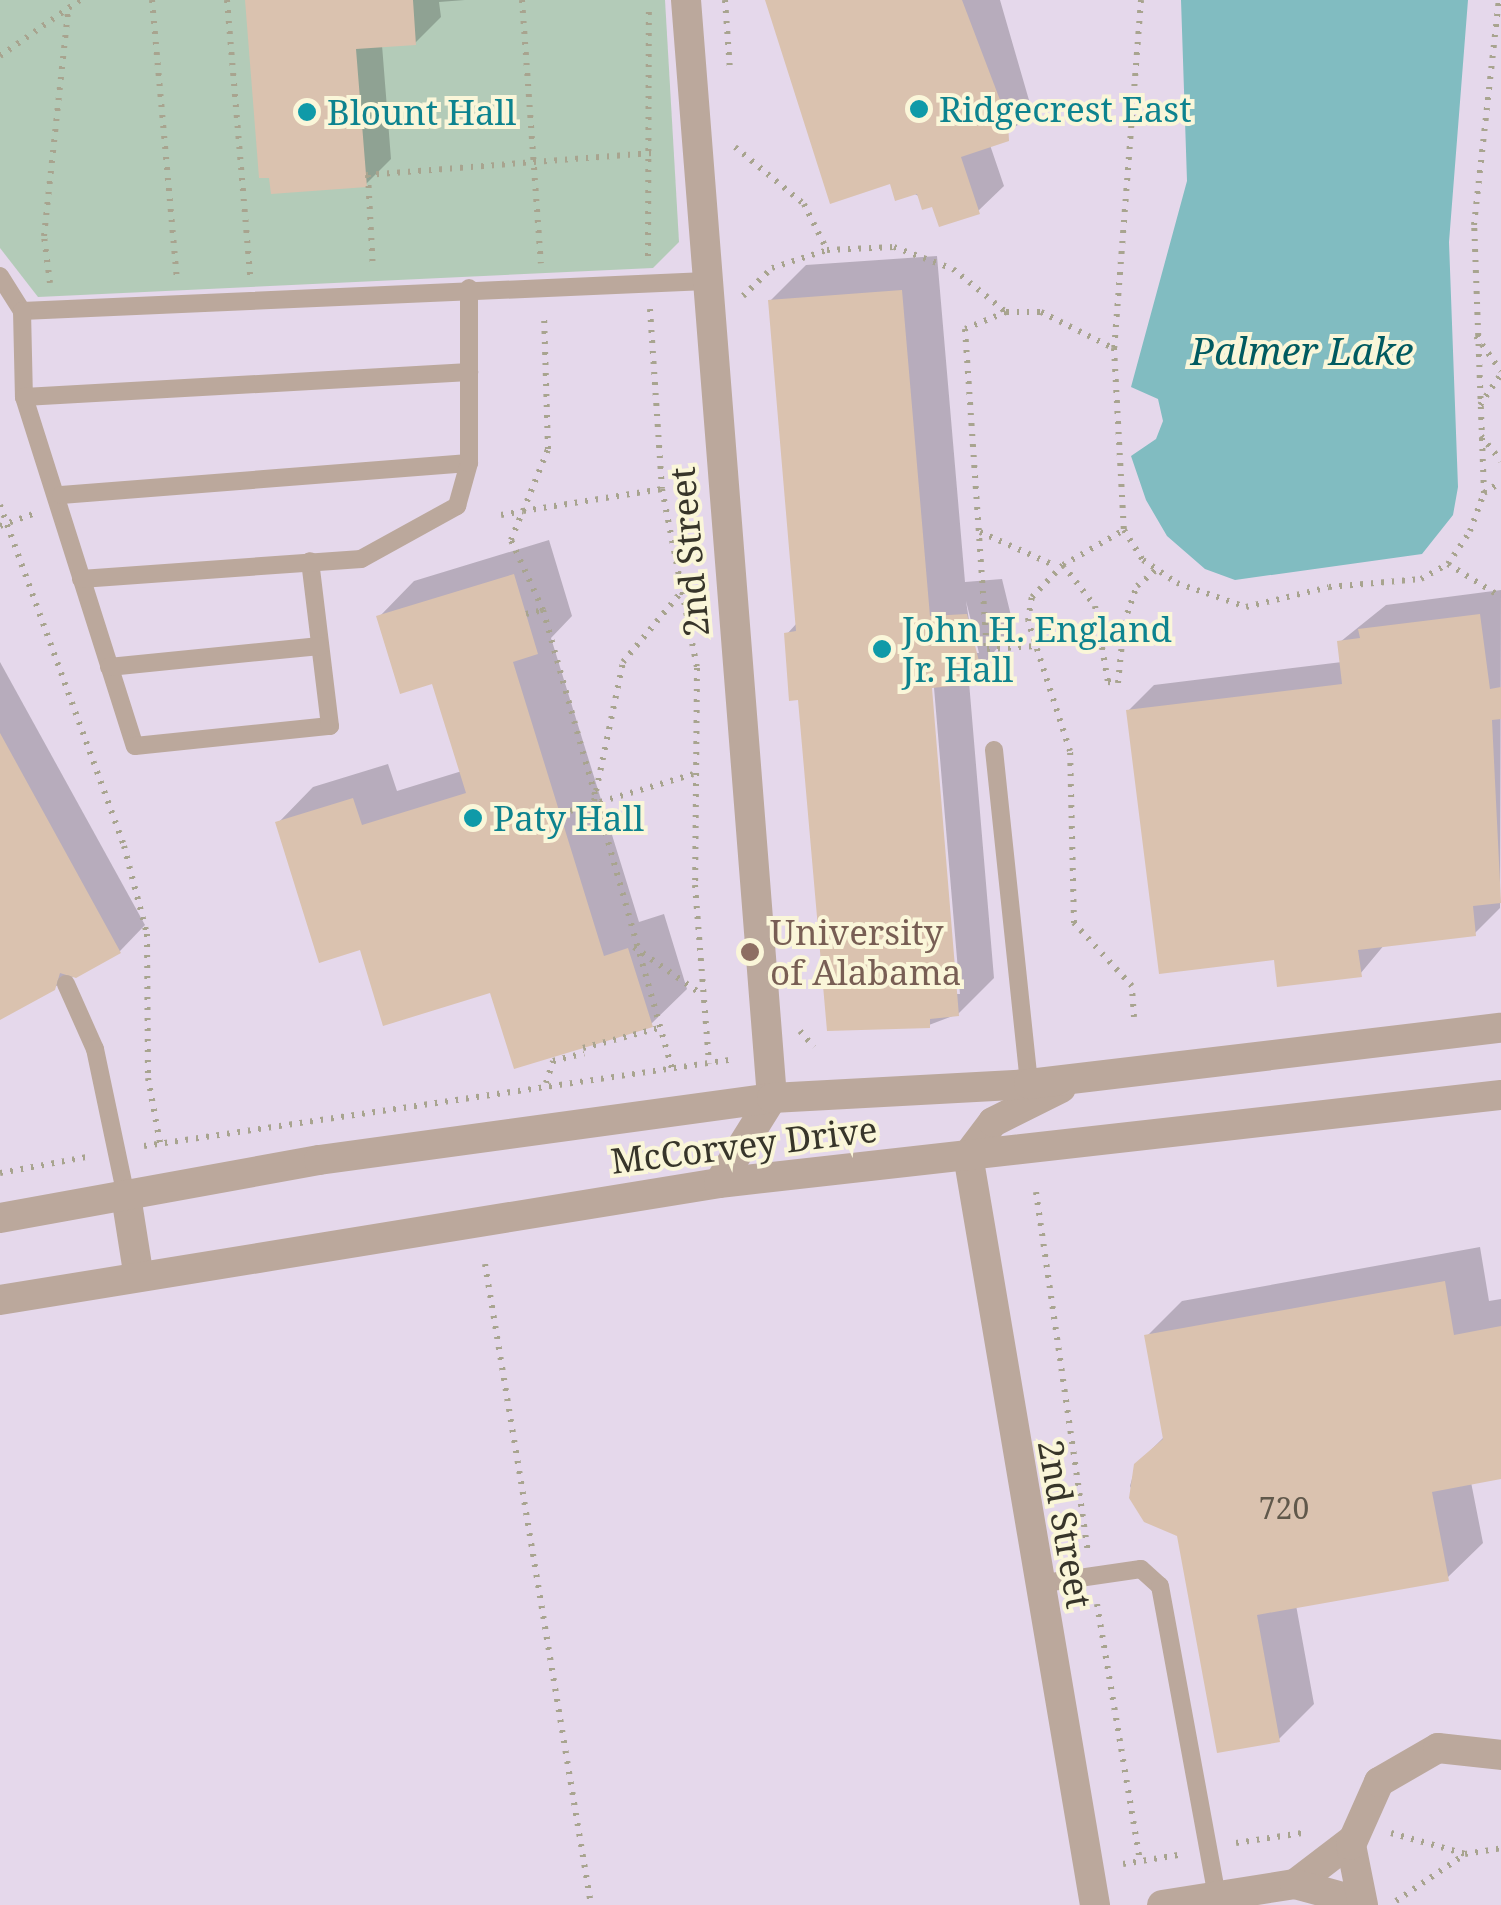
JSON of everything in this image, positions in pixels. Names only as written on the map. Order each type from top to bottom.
[{"type":"street","name":"2nd Street","points":[[686,0],[772,1098]]},
{"type":"street","name":"McCorvey Drive","points":[[0,1218],[772,1098],[1029,1084],[1501,1028]]},
{"type":"street","points":[[968,1155],[993,1122],[1080,1078]]},
{"type":"street","name":"McCorvey Drive","points":[[0,1300],[138,1272],[718,1184],[1501,1095]]},
{"type":"street","points":[[718,1184],[772,1098]]},
{"type":"street","name":"2nd Street","points":[[968,1155],[1094,1905]]},
{"type":"street","points":[[126,1196],[138,1272]]},
{"type":"street","points":[[1295,1884],[1354,1831],[1378,1782],[1406,1760],[1438,1748],[1501,1755]]},
{"type":"street","points":[[1162,1905],[1295,1884],[1371,1904],[1354,1831]]},
{"type":"lane","points":[[0,276],[22,311],[24,396],[61,496],[81,578],[135,746],[330,726],[310,561]]},
{"type":"lane","points":[[22,311],[376,292],[542,290],[706,281]]},
{"type":"lane","points":[[81,578],[361,559],[426,528],[457,506],[469,463],[469,288]]},
{"type":"lane","points":[[24,396],[469,372]]},
{"type":"lane","points":[[61,496],[469,463]]},
{"type":"lane","points":[[108,667],[320,646]]},
{"type":"lane","points":[[994,750],[1029,1084]]},
{"type":"lane","points":[[66,984],[95,1049],[126,1196]]},
{"type":"lane","points":[[1038,1584],[1141,1570],[1160,1586],[1217,1898]]},
{"type":"path","points":[[0,56],[80,0]]},
{"type":"path","points":[[152,0],[179,290]]},
{"type":"path","points":[[227,0],[251,281]]},
{"type":"path","points":[[522,0],[536,163],[548,448],[511,540],[542,610],[632,946],[672,1068]]},
{"type":"path","points":[[0,1173],[160,1143],[546,1083],[709,1063],[702,995],[693,774],[696,668],[662,489],[647,285],[652,153],[648,0]]},
{"type":"path","points":[[1141,0],[1114,348],[1124,530],[1156,569],[1246,607],[1421,579],[1448,564],[1484,493],[1501,482]]},
{"type":"path","points":[[1484,493],[1474,330],[1474,225],[1499,5]]},
{"type":"path","points":[[51,292],[44,236],[68,11]]},
{"type":"path","points":[[735,146],[804,204],[827,250]]},
{"type":"path","points":[[376,292],[367,175],[652,153]]},
{"type":"path","points":[[738,300],[772,268],[827,250],[894,246],[952,269],[1006,312]]},
{"type":"path","points":[[1037,646],[987,649],[964,329],[1006,312],[1041,312],[1114,348]]},
{"type":"path","points":[[1474,330],[1501,372],[1482,396],[1478,426],[1501,462]]},
{"type":"path","points":[[501,515],[662,489]]},
{"type":"path","points":[[0,505],[3,525],[124,846],[146,934],[148,1078],[160,1143]]},
{"type":"path","points":[[1124,530],[1059,566],[1032,597],[1037,646],[1070,752],[1074,923],[1132,986],[1134,1017]]},
{"type":"path","points":[[980,531],[1059,566],[1095,606],[1108,682],[1118,683],[1124,622],[1137,586],[1156,569]]},
{"type":"path","points":[[1448,564],[1501,597]]},
{"type":"path","points":[[593,802],[623,662],[683,590]]},
{"type":"path","points":[[526,614],[542,610]]},
{"type":"path","points":[[560,814],[693,774]]},
{"type":"path","points":[[632,946],[702,995]]},
{"type":"path","points":[[546,1083],[553,1061],[658,1028]]},
{"type":"path","points":[[1036,1192],[1040,1264],[1140,1861]]},
{"type":"path","points":[[485,1264],[591,1905]]},
{"type":"path","points":[[1354,1831],[1465,1854]]},
{"type":"path","points":[[1371,1904],[1465,1854],[1501,1848]]},
{"type":"shaded area","name":"University of Alabama","points":[[0,0],[1501,0],[1501,1905],[0,1905]]},
{"type":"green space","points":[[0,0],[665,0],[679,242],[653,268],[38,297],[0,248]]},
{"type":"water","name":"Palmer Lake","points":[[1181,0],[1468,0],[1449,242],[1458,487],[1453,515],[1422,554],[1235,580],[1205,569],[1167,536],[1146,500],[1131,456],[1156,439],[1163,421],[1158,399],[1131,387],[1187,181]]},
{"type":"building","name":"Blount Hall","points":[[245,0],[413,0],[416,45],[356,49],[367,187],[271,194],[269,178],[259,178]]},
{"type":"building","name":"Ridgecrest East","points":[[765,0],[962,0],[1008,121],[1009,141],[961,157],[980,214],[939,227],[932,207],[922,210],[917,194],[895,201],[890,184],[830,204]]},
{"type":"building","name":"John H. England Jr. Hall","points":[[902,290],[930,616],[967,614],[980,665],[971,666],[972,684],[932,688],[959,1016],[930,1019],[930,1028],[827,1031],[798,700],[789,701],[784,633],[796,631],[768,300]]},
{"type":"building","name":"Paty Hall","points":[[514,574],[538,654],[513,662],[604,956],[628,948],[653,1027],[514,1069],[490,993],[383,1026],[360,950],[319,963],[275,822],[353,798],[362,825],[466,793],[432,684],[400,694],[376,616]]},
{"type":"building","points":[[1480,614],[1490,689],[1501,687],[1501,719],[1492,720],[1501,903],[1473,906],[1476,936],[1358,950],[1362,977],[1277,987],[1274,960],[1159,974],[1126,710],[1342,684],[1337,641],[1360,638],[1358,629]]},
{"type":"building","points":[[0,733],[121,953],[76,978],[60,973],[55,990],[0,1020]]},
{"type":"building","points":[[1445,1281],[1454,1335],[1501,1326],[1501,1479],[1432,1492],[1449,1581],[1257,1615],[1280,1742],[1217,1753],[1177,1536],[1144,1522],[1129,1498],[1134,1464],[1163,1439],[1144,1335]]},
{"type":"place","name":"Ridgecrest East","points":[[919,109]]},
{"type":"place","name":"Blount Hall","points":[[307,112]]},
{"type":"place","name":"John H. England Jr. Hall","points":[[882,649]]},
{"type":"place","name":"Paty Hall","points":[[473,818]]},
{"type":"place","name":"University of Alabama","points":[[750,952]]}]
